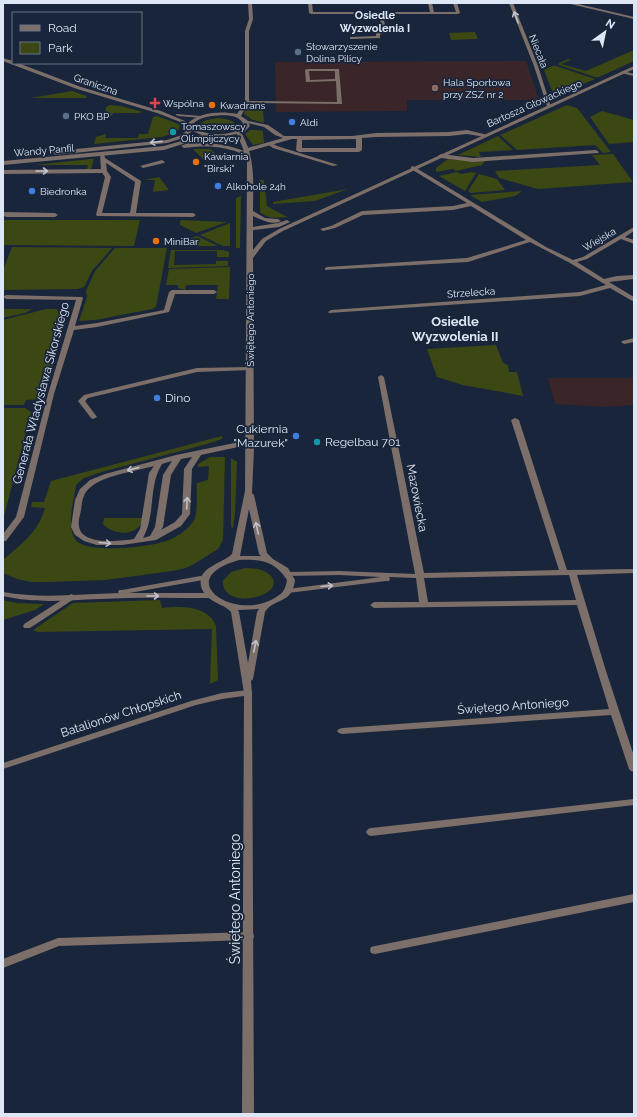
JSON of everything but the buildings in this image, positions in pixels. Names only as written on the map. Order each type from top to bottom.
[{"type":"street","points":[[238,117],[245,103],[247,31],[251,19],[250,3]]},
{"type":"street","points":[[310,3],[311,13],[458,13],[455,3]]},
{"type":"street","points":[[430,3],[432,13]]},
{"type":"street","name":"Niecała","points":[[511,3],[536,66],[549,106]]},
{"type":"street","points":[[568,3],[634,18]]},
{"type":"street","points":[[352,38],[378,38],[378,34],[384,31],[381,13]]},
{"type":"street","name":"Graniczna","points":[[12,64],[105,97],[186,121],[198,132],[208,135]]},
{"type":"street","name":"Bartosza Głowackiego","points":[[250,258],[264,240],[281,230],[371,187],[634,67]]},
{"type":"street","points":[[238,107],[245,103],[340,103],[337,70],[307,70],[308,81],[337,80]]},
{"type":"street","points":[[623,72],[634,75]]},
{"type":"street","points":[[218,115],[231,110]]},
{"type":"street","name":"Graniczna","points":[[159,112],[182,116],[201,117],[218,115]]},
{"type":"street","points":[[218,115],[238,117],[245,121],[266,126],[277,134],[290,138]]},
{"type":"street","name":"Wandy Panfil","points":[[3,163],[86,152],[100,148],[171,140],[184,136],[201,117]]},
{"type":"street","points":[[245,121],[247,124],[245,128]]},
{"type":"street","points":[[217,136],[240,132],[245,128],[257,127],[270,130]]},
{"type":"street","name":"Świętego Antoniego","points":[[231,560],[236,555],[249,491],[250,162],[239,134],[240,132]]},
{"type":"street","points":[[164,148],[210,144],[246,151],[290,138],[359,138],[376,135],[449,134],[467,132],[485,135]]},
{"type":"street","points":[[208,135],[234,140],[246,151]]},
{"type":"street","name":"Wandy Panfil","points":[[3,158],[86,152],[102,156],[164,148],[208,135]]},
{"type":"street","points":[[300,138],[299,150],[360,150],[359,138]]},
{"type":"street","points":[[270,144],[275,147],[335,165]]},
{"type":"street","points":[[100,148],[104,171],[108,177],[99,215],[193,215]]},
{"type":"street","points":[[441,156],[473,160],[596,152]]},
{"type":"street","points":[[102,156],[138,181],[133,215]]},
{"type":"street","points":[[143,166],[162,162]]},
{"type":"street","points":[[413,168],[634,300]]},
{"type":"street","points":[[3,172],[104,171]]},
{"type":"street","name":"Bartosza Głowackiego","points":[[250,229],[279,225],[333,201],[371,187]]},
{"type":"street","points":[[323,229],[362,213],[453,208],[472,204]]},
{"type":"street","points":[[250,212],[264,219],[274,221],[296,218]]},
{"type":"street","points":[[3,214],[55,215]]},
{"type":"street","name":"Bartosza Głowackiego","points":[[250,229],[264,232],[281,230]]},
{"type":"street","name":"Wiejska","points":[[572,262],[585,258],[634,229]]},
{"type":"street","points":[[620,237],[634,242]]},
{"type":"street","points":[[327,269],[468,260],[532,240]]},
{"type":"street","points":[[604,281],[617,278],[634,277]]},
{"type":"street","name":"Strzelecka","points":[[331,312],[580,294],[611,286]]},
{"type":"street","points":[[70,328],[98,325],[168,311],[172,292],[214,292]]},
{"type":"street","name":"Generała Władysława Sikorskiego","points":[[3,539],[20,517],[51,394],[80,298],[6,297]]},
{"type":"street","points":[[624,342],[634,340]]},
{"type":"street","points":[[93,417],[81,401],[86,396],[196,370],[249,369]]},
{"type":"street","name":"Mazowiecka","points":[[381,377],[417,576],[424,605]]},
{"type":"street","points":[[514,420],[580,602],[614,712],[634,768]]},
{"type":"street","points":[[198,453],[188,469],[186,514],[178,524],[153,538],[137,541],[109,543],[96,542],[81,537],[75,527],[78,500],[81,492],[88,484],[98,479],[179,457],[249,442]]},
{"type":"street","points":[[153,538],[159,527],[167,474],[179,457]]},
{"type":"street","points":[[137,541],[144,529],[152,473],[160,462]]},
{"type":"street","name":"Świętego Antoniego","points":[[249,491],[263,554],[271,561]]},
{"type":"street","points":[[100,596],[206,577],[216,567],[231,560],[246,558],[260,558],[271,561],[289,574],[291,582],[288,591],[279,600],[265,606],[246,609],[231,607],[223,604],[210,595],[205,586],[206,577]]},
{"type":"street","points":[[289,574],[339,573],[417,576],[634,571]]},
{"type":"street","points":[[288,591],[417,576]]},
{"type":"street","points":[[3,594],[37,598],[210,595]]},
{"type":"street","points":[[27,626],[71,597]]},
{"type":"street","points":[[374,605],[580,602]]},
{"type":"street","name":"Świętego Antoniego","points":[[248,688],[261,612],[265,606]]},
{"type":"street","name":"Świętego Antoniego","points":[[231,607],[235,612],[248,688],[248,1114]]},
{"type":"street","name":"Batalionów Chłopskich","points":[[3,766],[194,703],[248,688]]},
{"type":"street","name":"Świętego Antoniego","points":[[342,731],[614,712]]},
{"type":"street","points":[[371,832],[634,802]]},
{"type":"street","points":[[375,950],[634,898]]},
{"type":"street","points":[[3,964],[58,942],[249,936]]},
{"type":"shaded area","points":[[526,61],[539,100],[407,100],[407,111],[276,112],[275,62]]},
{"type":"shaded area","points":[[548,378],[634,378],[634,405],[604,407],[555,404]]},
{"type":"green space","points":[[475,32],[478,39],[451,40],[449,33]]},
{"type":"green space","points":[[634,50],[634,61],[599,77],[559,65],[559,63],[568,59],[571,60],[561,64],[586,71]]},
{"type":"green space","points":[[552,66],[595,79],[558,95],[553,93],[544,70]]},
{"type":"green space","points":[[72,91],[87,96],[86,98],[31,98]]},
{"type":"green space","points":[[110,105],[121,106],[143,112],[113,113],[112,116],[105,115],[106,107]]},
{"type":"green space","points":[[567,105],[577,108],[611,152],[603,153],[595,145],[517,150],[500,135]]},
{"type":"green space","points":[[251,107],[263,109],[264,123],[253,120],[244,114],[245,110]]},
{"type":"green space","points":[[602,111],[634,120],[634,142],[609,144],[590,117]]},
{"type":"green space","points":[[157,116],[180,125],[179,129],[172,134],[161,137],[94,144],[96,137],[106,134],[105,138],[138,138],[139,134],[148,134],[153,117]]},
{"type":"green space","points":[[218,118],[231,120],[236,125],[228,130],[218,132],[208,131],[200,127],[200,124],[206,120]]},
{"type":"green space","points":[[250,130],[263,131],[264,143],[253,145],[245,134]]},
{"type":"green space","points":[[498,136],[513,150],[479,152],[481,157],[458,155]]},
{"type":"green space","points":[[193,149],[210,149],[218,156],[203,159]]},
{"type":"green space","points":[[613,154],[633,182],[538,189],[499,178],[495,171],[600,165],[592,155]]},
{"type":"green space","points":[[94,159],[91,169],[87,169],[88,165],[34,165]]},
{"type":"green space","points":[[448,159],[485,161],[482,165],[456,171],[453,169],[436,172],[436,168]]},
{"type":"green space","points":[[457,172],[461,174],[472,172],[476,173],[465,191],[439,176]]},
{"type":"green space","points":[[479,174],[497,179],[505,190],[471,193],[468,191]]},
{"type":"green space","points":[[159,177],[169,190],[153,192],[155,180],[144,180]]},
{"type":"green space","points":[[260,180],[264,180],[267,206],[287,217],[269,217],[260,212]]},
{"type":"green space","points":[[348,189],[315,201],[273,204],[273,202]]},
{"type":"green space","points":[[522,191],[515,196],[482,202],[470,195]]},
{"type":"green space","points":[[241,196],[240,248],[236,248],[236,198]]},
{"type":"green space","points":[[3,220],[140,220],[134,246],[3,245]]},
{"type":"green space","points":[[180,221],[227,222],[196,233],[180,225]]},
{"type":"green space","points":[[230,223],[230,246],[223,246],[200,235]]},
{"type":"green space","points":[[197,236],[218,246],[177,246],[177,243]]},
{"type":"green space","points":[[12,247],[112,248],[92,271],[84,287],[78,289],[3,290],[3,270]]},
{"type":"green space","points":[[115,248],[167,248],[156,307],[95,320],[79,321],[87,297],[86,291],[95,271]]},
{"type":"green space","points":[[171,250],[223,250],[229,252],[229,257],[217,257],[217,251],[175,251],[174,265],[216,264],[216,261],[228,261],[228,266],[168,268]]},
{"type":"green space","points":[[230,267],[229,299],[216,299],[218,285],[186,285],[185,290],[178,288],[178,285],[166,285],[169,269]]},
{"type":"green space","points":[[3,309],[32,309],[25,313],[3,318]]},
{"type":"green space","points":[[46,309],[57,309],[57,311],[67,312],[68,314],[45,394],[39,399],[26,400],[24,405],[3,405],[3,320]]},
{"type":"green space","points":[[496,345],[503,363],[508,365],[509,372],[517,372],[523,396],[463,385],[437,377],[427,349]]},
{"type":"green space","points":[[3,408],[25,408],[31,412],[3,520]]},
{"type":"green space","points":[[222,436],[222,439],[207,444],[84,478],[76,485],[71,520],[72,533],[75,539],[81,544],[91,547],[135,547],[161,543],[169,540],[179,535],[191,525],[195,518],[197,508],[197,483],[208,480],[209,466],[198,467],[198,464],[210,457],[225,457],[223,540],[218,549],[186,568],[105,580],[31,582],[17,579],[3,573],[3,560],[23,543],[34,531],[42,517],[45,508],[31,507],[32,502],[44,502],[51,481]]},
{"type":"green space","points":[[231,458],[237,462],[233,528],[231,527]]},
{"type":"green space","points":[[104,518],[143,518],[137,529],[126,533],[113,531],[108,528],[103,524]]},
{"type":"green space","points":[[245,568],[260,569],[269,574],[274,583],[271,590],[263,595],[253,598],[232,596],[225,591],[223,581],[231,572]]},
{"type":"green space","points":[[3,600],[17,603],[44,604],[35,610],[3,620]]},
{"type":"green space","points":[[160,600],[162,608],[193,608],[207,614],[212,619],[216,626],[218,680],[210,684],[212,629],[37,632],[33,630],[73,603]]},
{"type":"place","name":"Stowarzyszenie Dolina Pilicy","points":[[298,52]]},
{"type":"place","name":"Hala Sportowa przy ZSZ nr 2","points":[[435,88]]},
{"type":"place","name":"Wspólna","points":[[155,103]]},
{"type":"place","name":"Kwadrans","points":[[212,105]]},
{"type":"place","name":"PKO BP","points":[[66,116]]},
{"type":"place","name":"Aldi","points":[[292,122]]},
{"type":"place","name":"Tomaszowscy Olimpijczycy","points":[[173,132]]},
{"type":"place","name":"Kawiarnia \"Birski\"","points":[[196,162]]},
{"type":"place","name":"Alkohole 24h","points":[[218,186]]},
{"type":"place","name":"Biedronka","points":[[32,191]]},
{"type":"place","name":"MiniBar","points":[[156,241]]},
{"type":"place","name":"Dino","points":[[157,398]]},
{"type":"place","name":"Cukiernia \"Mazurek\"","points":[[296,436]]},
{"type":"place","name":"Regelbau 701","points":[[317,442]]},
{"type":"district","name":"Osiedle Wyzwolenia I","points":[[375,21]]},
{"type":"district","name":"Osiedle Wyzwolenia II","points":[[455,328]]}]
